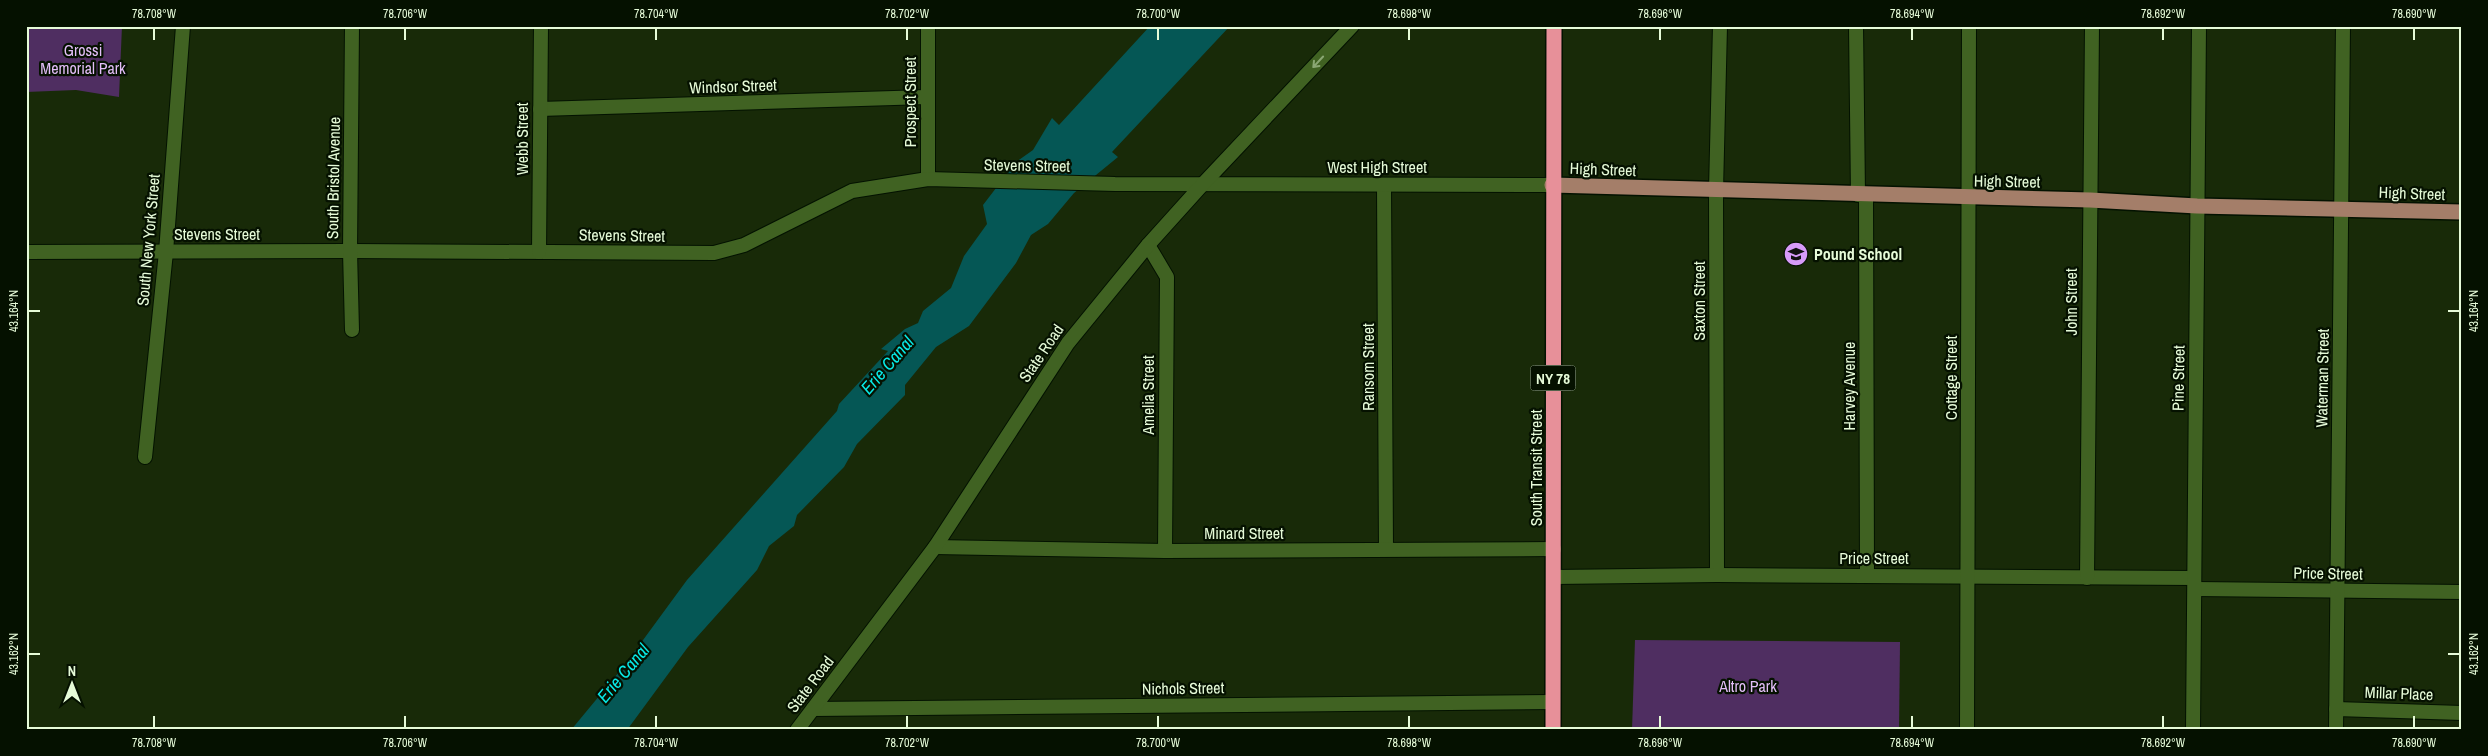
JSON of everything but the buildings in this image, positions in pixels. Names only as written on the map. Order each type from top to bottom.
[{"type":"highway","name":"South Transit Street","points":[[1553,730],[1552,185],[1554,26]]},
{"type":"main road","name":"High Street","points":[[1552,185],[2090,200],[2197,206],[2462,212]]},
{"type":"street","name":"South New York Street","points":[[145,456],[166,252],[183,26]]},
{"type":"street","name":"South Bristol Avenue","points":[[352,26],[350,251],[352,330]]},
{"type":"street","name":"Webb Street","points":[[539,252],[541,26]]},
{"type":"street","name":"Prospect Street","points":[[928,26],[928,179]]},
{"type":"street","name":"State Road","points":[[797,730],[935,547],[1068,343],[1148,245],[1202,184],[1352,26]]},
{"type":"street","name":"Saxton Street","points":[[1718,575],[1716,190],[1720,26]]},
{"type":"street","name":"Harvey Avenue","points":[[1856,26],[1862,195],[1867,576]]},
{"type":"street","name":"Cottage Street","points":[[1967,730],[1969,26]]},
{"type":"street","name":"John Street","points":[[2086,578],[2092,26]]},
{"type":"street","name":"Pine Street","points":[[2193,730],[2199,26]]},
{"type":"street","name":"Waterman Street","points":[[2336,730],[2343,26]]},
{"type":"street","name":"Windsor Street","points":[[540,109],[927,97]]},
{"type":"street","name":"Stevens Street","points":[[26,252],[714,253],[744,245],[852,191],[928,179],[968,182],[1202,184]]},
{"type":"street","name":"West High Street","points":[[1202,184],[1552,185]]},
{"type":"street","name":"Ransom Street","points":[[1384,185],[1386,549]]},
{"type":"street","name":"Amelia Street","points":[[1148,245],[1167,277],[1165,551]]},
{"type":"street","name":"Minard Street","points":[[935,547],[1165,551],[1554,549]]},
{"type":"street","name":"Price Street","points":[[1554,577],[1718,575],[1968,576],[2086,578],[2337,591],[2462,592]]},
{"type":"street","name":"Nichols Street","points":[[813,709],[1553,702]]},
{"type":"street","name":"Millar Place","points":[[2336,709],[2462,713]]},
{"type":"green space","name":"Grossi Memorial Park","points":[[26,26],[122,26],[119,97],[76,90],[26,92]]},
{"type":"green space","name":"Altro Park","points":[[1635,640],[1900,642],[1899,730],[1632,730]]},
{"type":"water","name":"Erie Canal","points":[[1150,26],[1230,26],[1112,152],[1118,157],[1074,193],[1048,224],[1031,235],[1016,263],[969,326],[936,347],[905,385],[905,395],[857,444],[844,467],[797,515],[794,526],[769,546],[757,570],[688,647],[627,730],[571,730],[624,666],[687,580],[837,411],[839,404],[888,351],[881,349],[905,329],[918,323],[923,311],[951,288],[964,256],[987,224],[983,205],[1016,162],[1033,150],[1052,118],[1059,125]]},
{"type":"place","name":"Pound School","points":[[1796,254]]}]
